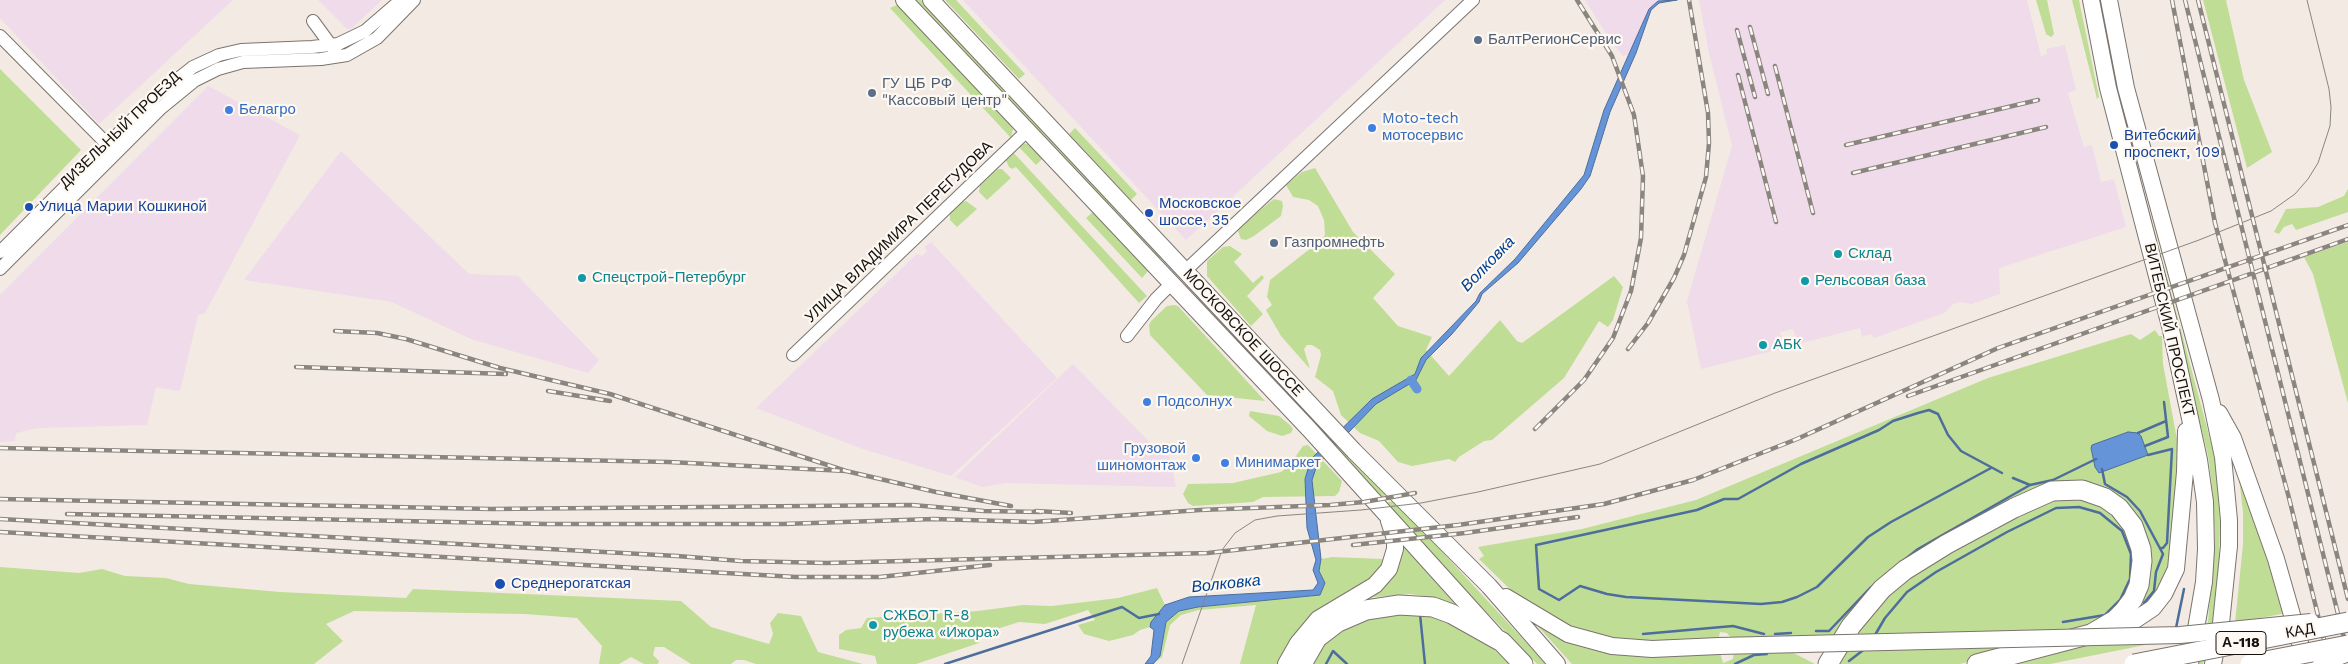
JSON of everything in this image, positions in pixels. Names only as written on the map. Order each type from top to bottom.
[{"type":"highway","points":[[1828,664],[1850,626],[1864,607],[1905,570],[1947,544],[2034,498],[2052,491],[2066,490],[2094,494],[2119,508],[2133,526],[2141,549],[2142,572],[2133,599],[2116,620],[2091,634],[1977,664]]},
{"type":"highway","points":[[1302,664],[1317,638],[1338,622],[1366,610],[1399,605],[1433,607],[1452,614],[1502,642]]},
{"type":"highway","name":"КАД","points":[[2134,664],[2348,620]]},
{"type":"highway","name":"МОСКОВСКОЕ ШОССЕ","points":[[1502,642],[1523,664]]},
{"type":"highway","name":"КАД","points":[[2250,664],[2348,645]]},
{"type":"main road","name":"МОСКОВСКОЕ ШОССЕ","points":[[904,0],[1318,440],[1502,642]]},
{"type":"main road","name":"МОСКОВСКОЕ ШОССЕ","points":[[931,0],[1354,451],[1490,586],[1558,664]]},
{"type":"main road","name":"ВИТЕБСКИЙ ПРОСПЕКТ","points":[[2092,0],[2108,88],[2171,330],[2199,460],[2207,526],[2202,596],[2189,662]]},
{"type":"main road","name":"ВИТЕБСКИЙ ПРОСПЕКТ","points":[[2109,0],[2126,88],[2212,400],[2223,457],[2229,520],[2224,597],[2213,664]]},
{"type":"main road","points":[[1171,284],[1184,271]]},
{"type":"main road","name":"ВИТЕБСКИЙ ПРОСПЕКТ","points":[[2212,400],[2233,438],[2276,559],[2306,664]]},
{"type":"main road","points":[[2091,634],[2121,627],[2153,608],[2164,594],[2176,569],[2185,472],[2186,404]]},
{"type":"main road","points":[[1286,664],[1298,643],[1318,619],[1375,585],[1389,569],[1395,549],[1395,538],[1385,515]]},
{"type":"main road","points":[[1490,586],[1568,634],[1612,646],[1652,649],[2180,634],[2348,620]]},
{"type":"main road","points":[[2321,664],[2348,653]]},
{"type":"street","name":"ДИЗЕЛЬНЫЙ ПРОЕЗД","points":[[0,269],[171,82],[201,62],[219,55],[246,49],[331,45],[358,35],[401,0]]},
{"type":"street","name":"ДИЗЕЛЬНЫЙ ПРОЕЗД","points":[[0,252],[107,151],[174,96],[210,72],[226,66],[252,61],[339,57],[370,43],[414,0]]},
{"type":"street","points":[[1184,271],[1473,0]]},
{"type":"street","points":[[314,21],[339,57]]},
{"type":"street","points":[[0,36],[107,151]]},
{"type":"street","points":[[0,48],[107,151]]},
{"type":"street","name":"УЛИЦА ВЛАДИМИРА ПЕРЕГУДОВА","points":[[793,356],[1027,132]]},
{"type":"street","points":[[1127,336],[1156,299],[1171,284]]},
{"type":"shaded area","points":[[0,0],[233,0],[99,124],[0,18]]},
{"type":"shaded area","points":[[318,0],[382,0],[351,29],[347,29]]},
{"type":"shaded area","points":[[963,0],[1445,0],[1186,240]]},
{"type":"shaded area","points":[[1585,0],[1664,0],[1654,8],[1640,28],[1630,54],[1623,56],[1612,43]]},
{"type":"shaded area","points":[[1699,0],[2027,0],[2041,56],[2047,54],[2046,49],[2065,45],[2076,90],[2068,93],[2084,147],[2092,145],[2101,182],[2114,179],[2126,227],[1999,268],[2000,294],[1972,304],[1960,302],[1953,304],[1944,313],[1874,338],[1871,334],[1862,337],[1860,328],[1798,344],[1793,329],[1780,332],[1784,348],[1701,369],[1687,301],[1732,146],[1709,53]]},
{"type":"shaded area","points":[[208,86],[300,135],[205,313],[198,315],[180,391],[156,387],[147,425],[37,428],[16,433],[15,441],[0,442],[0,295]]},
{"type":"shaded area","points":[[341,151],[469,274],[518,276],[599,360],[588,373],[471,339],[392,302],[244,280]]},
{"type":"shaded area","points":[[931,242],[1057,378],[951,476],[860,448],[756,408],[917,254],[922,256],[927,252],[925,247]]},
{"type":"shaded area","points":[[1073,364],[1158,451],[1169,456],[1176,487],[1007,483],[982,487],[955,477]]},
{"type":"green space","points":[[915,0],[921,0],[1162,257],[1158,260]]},
{"type":"green space","points":[[945,0],[956,0],[1025,74],[1019,79]]},
{"type":"green space","points":[[2036,0],[2047,0],[2054,34],[2051,37],[2046,34]]},
{"type":"green space","points":[[2072,0],[2079,0],[2099,97],[2097,99]]},
{"type":"green space","points":[[2203,0],[2226,0],[2244,80],[2272,152],[2247,168]]},
{"type":"green space","points":[[899,4],[1012,125],[1011,138],[890,8]]},
{"type":"green space","points":[[0,69],[81,150],[0,235]]},
{"type":"green space","points":[[1075,128],[1137,194],[1131,200],[1069,134]]},
{"type":"green space","points":[[1022,143],[1031,145],[1043,158],[1036,165],[1017,145]]},
{"type":"green space","points":[[1011,150],[1147,296],[1139,303],[1016,167],[1012,169],[1009,167],[1004,156]]},
{"type":"green space","points":[[1315,168],[1353,232],[1395,274],[1373,298],[1398,326],[1432,337],[1426,350],[1449,376],[1500,320],[1517,341],[1522,343],[1614,276],[1623,287],[1613,320],[1608,327],[1599,321],[1564,378],[1492,440],[1484,441],[1459,457],[1455,462],[1449,459],[1412,466],[1398,462],[1379,441],[1360,433],[1341,415],[1333,391],[1315,377],[1321,355],[1320,350],[1312,345],[1307,345],[1304,349],[1310,369],[1281,336],[1266,310],[1272,305],[1267,297],[1270,280],[1325,235],[1324,220],[1318,206],[1309,200],[1293,197],[1286,185],[1302,172]]},
{"type":"green space","points":[[998,169],[1002,169],[1011,178],[987,200],[979,192],[980,185]]},
{"type":"green space","points":[[2348,189],[2348,212],[2296,230],[2292,224],[2284,227],[2279,234],[2274,232],[2286,209],[2318,207],[2344,196]]},
{"type":"green space","points":[[2144,191],[2215,458],[2220,521],[2219,561],[2213,617],[2203,664],[2199,664],[2208,621],[2215,538],[2212,485],[2208,455],[2142,192]]},
{"type":"green space","points":[[1274,199],[1282,201],[1281,216],[1254,236],[1246,240],[1241,239],[1238,231],[1240,226]]},
{"type":"green space","points":[[966,201],[977,209],[957,227],[950,220],[950,212],[961,202]]},
{"type":"green space","points":[[1093,212],[1148,271],[1142,278],[1086,218]]},
{"type":"green space","points":[[2348,242],[2348,403],[2313,274],[2304,257]]},
{"type":"green space","points":[[1230,246],[1242,254],[1234,262],[1253,283],[1262,275],[1264,278],[1247,296],[1263,314],[1251,326],[1207,276],[1207,261],[1223,247]]},
{"type":"green space","points":[[1196,294],[1388,495],[1380,497],[1193,297]]},
{"type":"green space","points":[[1167,306],[1178,306],[1265,401],[1207,395],[1150,335],[1149,325],[1151,321]]},
{"type":"green space","points":[[2155,330],[2159,336],[2162,336],[2163,364],[2178,445],[2178,482],[2169,568],[2155,596],[2145,607],[2141,602],[2146,541],[2086,485],[1983,516],[1836,635],[1732,639],[1727,633],[1720,632],[1718,640],[1642,642],[1587,635],[1521,600],[1479,559],[1484,556],[1478,547],[1582,529],[1696,500],[1988,378],[2131,334],[2140,340]]},
{"type":"green space","points":[[1250,411],[1279,416],[1293,429],[1291,433],[1282,436],[1267,431],[1249,416]]},
{"type":"green space","points":[[1308,445],[1342,481],[1339,492],[1335,496],[1263,497],[1253,502],[1193,506],[1188,503],[1183,494],[1188,484],[1233,483],[1281,472],[1289,466],[1303,446]]},
{"type":"green space","points":[[2239,478],[2286,613],[2235,623],[2243,544],[2243,512]]},
{"type":"green space","points":[[2072,492],[2114,509],[2137,554],[2127,601],[2083,633],[1850,635],[1889,588],[2044,497]]},
{"type":"green space","points":[[1393,501],[1546,664],[1537,664],[1430,554],[1385,503]]},
{"type":"green space","points":[[1404,547],[1454,605],[1437,598],[1410,594],[1363,598],[1394,574]]},
{"type":"green space","points":[[1388,555],[1376,576],[1320,611],[1281,664],[1240,664],[1256,605],[1199,610],[1181,615],[1170,625],[1162,657],[1153,664],[1160,656],[1166,622],[1179,611],[1198,607],[1319,595],[1325,583],[1319,571],[1321,559],[1332,557],[1383,559]]},
{"type":"green space","points":[[0,567],[79,573],[102,569],[125,576],[166,578],[189,584],[280,592],[406,598],[413,589],[681,601],[711,627],[769,644],[773,634],[770,623],[778,613],[801,616],[818,652],[863,664],[756,664],[744,660],[736,660],[731,664],[691,664],[664,647],[655,647],[653,655],[659,661],[658,664],[644,664],[631,657],[619,664],[599,664],[602,646],[577,618],[525,614],[354,611],[326,624],[343,641],[314,664],[0,664]]},
{"type":"green space","points":[[1157,588],[1165,605],[1150,627],[1140,630],[1133,635],[1109,641],[1084,634],[1078,625],[1095,620],[1088,610],[1045,624],[1019,622],[981,634],[979,643],[916,664],[877,664],[875,656],[839,649],[839,635],[846,630],[861,628],[867,618],[978,611],[1023,605],[1052,606],[1118,598]]},
{"type":"green space","points":[[1424,610],[1480,636],[1509,664],[1306,664],[1308,659],[1345,622]]},
{"type":"green space","points":[[1534,622],[1561,637],[1720,652],[1723,663],[1733,659],[1734,650],[1786,649],[1815,664],[1572,664]]},
{"type":"green space","points":[[2160,642],[2050,664],[1995,664],[2067,643]]},
{"type":"green space","points":[[1843,648],[2023,648],[1960,664],[1834,664]]},
{"type":"water","points":[[1677,0],[1659,3],[1651,10],[1636,53],[1610,112],[1590,176],[1581,189],[1518,263],[1482,294],[1479,302],[1452,334],[1426,360],[1416,380],[1376,404],[1317,465],[1312,480],[1321,559],[1319,571],[1325,583],[1320,595],[1198,607],[1179,611],[1166,622],[1160,656],[1153,664],[1145,664],[1151,656],[1154,630],[1150,627],[1151,622],[1165,605],[1189,597],[1313,590],[1318,583],[1313,570],[1316,560],[1307,528],[1305,479],[1311,459],[1372,399],[1415,374],[1421,358],[1476,301],[1480,293],[1515,259],[1584,175],[1604,110],[1649,9],[1658,1]]},
{"type":"water","points":[[2128,432],[2138,433],[2141,436],[2148,455],[2099,473],[2095,467],[2092,445]]},
{"type":"waterway","points":[[1411,380],[1417,389]]},
{"type":"waterway","points":[[2145,446],[2168,437],[2164,402]]},
{"type":"waterway","points":[[1991,468],[1891,522],[1868,537],[1817,587],[1782,602],[1761,604],[1626,597],[1607,594],[1580,586],[1559,600],[1539,589],[1536,545],[1697,510],[1724,499],[1738,499],[1801,464],[1879,430],[1893,421],[1929,410],[1938,414],[1948,435],[1961,451],[2002,473]]},
{"type":"waterway","points":[[2138,433],[2166,421]]},
{"type":"waterway","points":[[2148,455],[2172,449],[2167,543],[2161,548]]},
{"type":"waterway","points":[[2013,478],[2030,485],[2053,480],[2096,459]]},
{"type":"waterway","points":[[2102,469],[2105,484],[2127,497],[2140,511],[2163,554],[2156,572],[2154,591],[2144,603]]},
{"type":"waterway","points":[[1885,575],[1918,549],[2030,485]]},
{"type":"waterway","points":[[1875,635],[1885,618],[1907,592],[1936,572],[2007,532],[2056,508],[2079,507],[2100,513],[2122,531],[2131,554],[2130,579],[2120,600],[2105,615],[2063,622]]},
{"type":"waterway","points":[[1816,631],[1829,631],[1871,587]]},
{"type":"waterway","points":[[2176,628],[2184,589]]},
{"type":"waterway","points":[[945,664],[1122,607],[1139,618],[1159,614]]},
{"type":"waterway","points":[[1420,614],[1425,664]]},
{"type":"waterway","points":[[1643,634],[1733,626],[1764,634]]},
{"type":"waterway","points":[[1775,634],[1791,633]]},
{"type":"waterway","points":[[1849,661],[1866,648]]},
{"type":"waterway","points":[[1326,664],[1333,651],[1347,664]]},
{"type":"waterway","points":[[1735,664],[1754,655],[1767,654]]},
{"type":"tram line","points":[[1182,664],[1222,550],[1235,533],[1255,520],[1277,516],[1361,510],[1421,503],[1600,464],[1775,393],[2199,240],[2271,211],[2295,194],[2308,179],[2318,163],[2330,126],[2331,107],[2329,89],[2307,0]]},
{"type":"railway","points":[[1535,429],[1584,380],[1613,338],[1631,291],[1641,238],[1643,176],[1634,115],[1612,56],[1577,0]]},
{"type":"railway","points":[[1628,349],[1648,323],[1674,278],[1684,255],[1706,177],[1709,143],[1708,113],[1689,0]]},
{"type":"railway","points":[[2172,0],[2215,223],[2289,498],[2330,664]]},
{"type":"railway","points":[[2185,0],[2348,654]]},
{"type":"railway","points":[[2198,0],[2348,599]]},
{"type":"railway","points":[[1750,27],[1768,94]]},
{"type":"railway","points":[[1737,30],[1755,97]]},
{"type":"railway","points":[[1775,66],[1813,213]]},
{"type":"railway","points":[[1738,75],[1776,222]]},
{"type":"railway","points":[[1846,145],[2038,100]]},
{"type":"railway","points":[[1853,173],[2046,127]]},
{"type":"railway","points":[[0,519],[741,561],[827,563],[1208,553],[1458,525],[1604,504],[1693,480],[1797,439],[1998,348],[2348,225]]},
{"type":"railway","points":[[1908,396],[2348,239]]},
{"type":"railway","points":[[335,331],[377,333],[406,339],[500,368],[610,394],[846,471],[936,492],[1011,506]]},
{"type":"railway","points":[[296,367],[506,374]]},
{"type":"railway","points":[[548,391],[610,401]]},
{"type":"railway","points":[[0,448],[669,462],[846,471]]},
{"type":"railway","points":[[67,514],[546,524],[783,524],[934,519],[1033,522],[1200,510],[1330,505],[1364,502],[1415,493]]},
{"type":"railway","points":[[0,499],[491,509],[912,505],[984,511],[1041,512]]},
{"type":"railway","points":[[1036,511],[1071,513]]},
{"type":"railway","points":[[1353,545],[1465,533],[1578,517]]},
{"type":"railway","points":[[0,532],[796,577],[880,577],[990,565]]},
{"type":"place","name":"БалтРегионСервис","points":[[1478,40]]},
{"type":"place","name":"ГУ ЦБ РФ \"Кассовый центр\"","points":[[872,93]]},
{"type":"place","name":"Белагро","points":[[229,110]]},
{"type":"place","name":"Moto-tech мотосервис","points":[[1372,128]]},
{"type":"place","name":"Витебский проспект, 109","points":[[2114,145]]},
{"type":"place","name":"Улица Марии Кошкиной","points":[[29,207]]},
{"type":"place","name":"Московское шоссе, 35","points":[[1149,213]]},
{"type":"place","name":"Газпромнефть","points":[[1274,243]]},
{"type":"place","name":"Склад","points":[[1838,254]]},
{"type":"place","name":"Спецстрой-Петербург","points":[[582,278]]},
{"type":"place","name":"Рельсовая база","points":[[1805,281]]},
{"type":"place","name":"АБК","points":[[1763,345]]},
{"type":"place","name":"Подсолнух","points":[[1147,402]]},
{"type":"place","name":"Грузовой шиномонтаж","points":[[1196,458]]},
{"type":"place","name":"Минимаркет","points":[[1225,463]]},
{"type":"place","name":"Среднерогатская","points":[[500,584]]},
{"type":"place","name":"СЖБОТ R-8 рубежа «Ижора»","points":[[873,625]]},
{"type":"water label","name":"Волковка","points":[[1488,264]]},
{"type":"water label","name":"Волковка","points":[[1226,584]]}]
